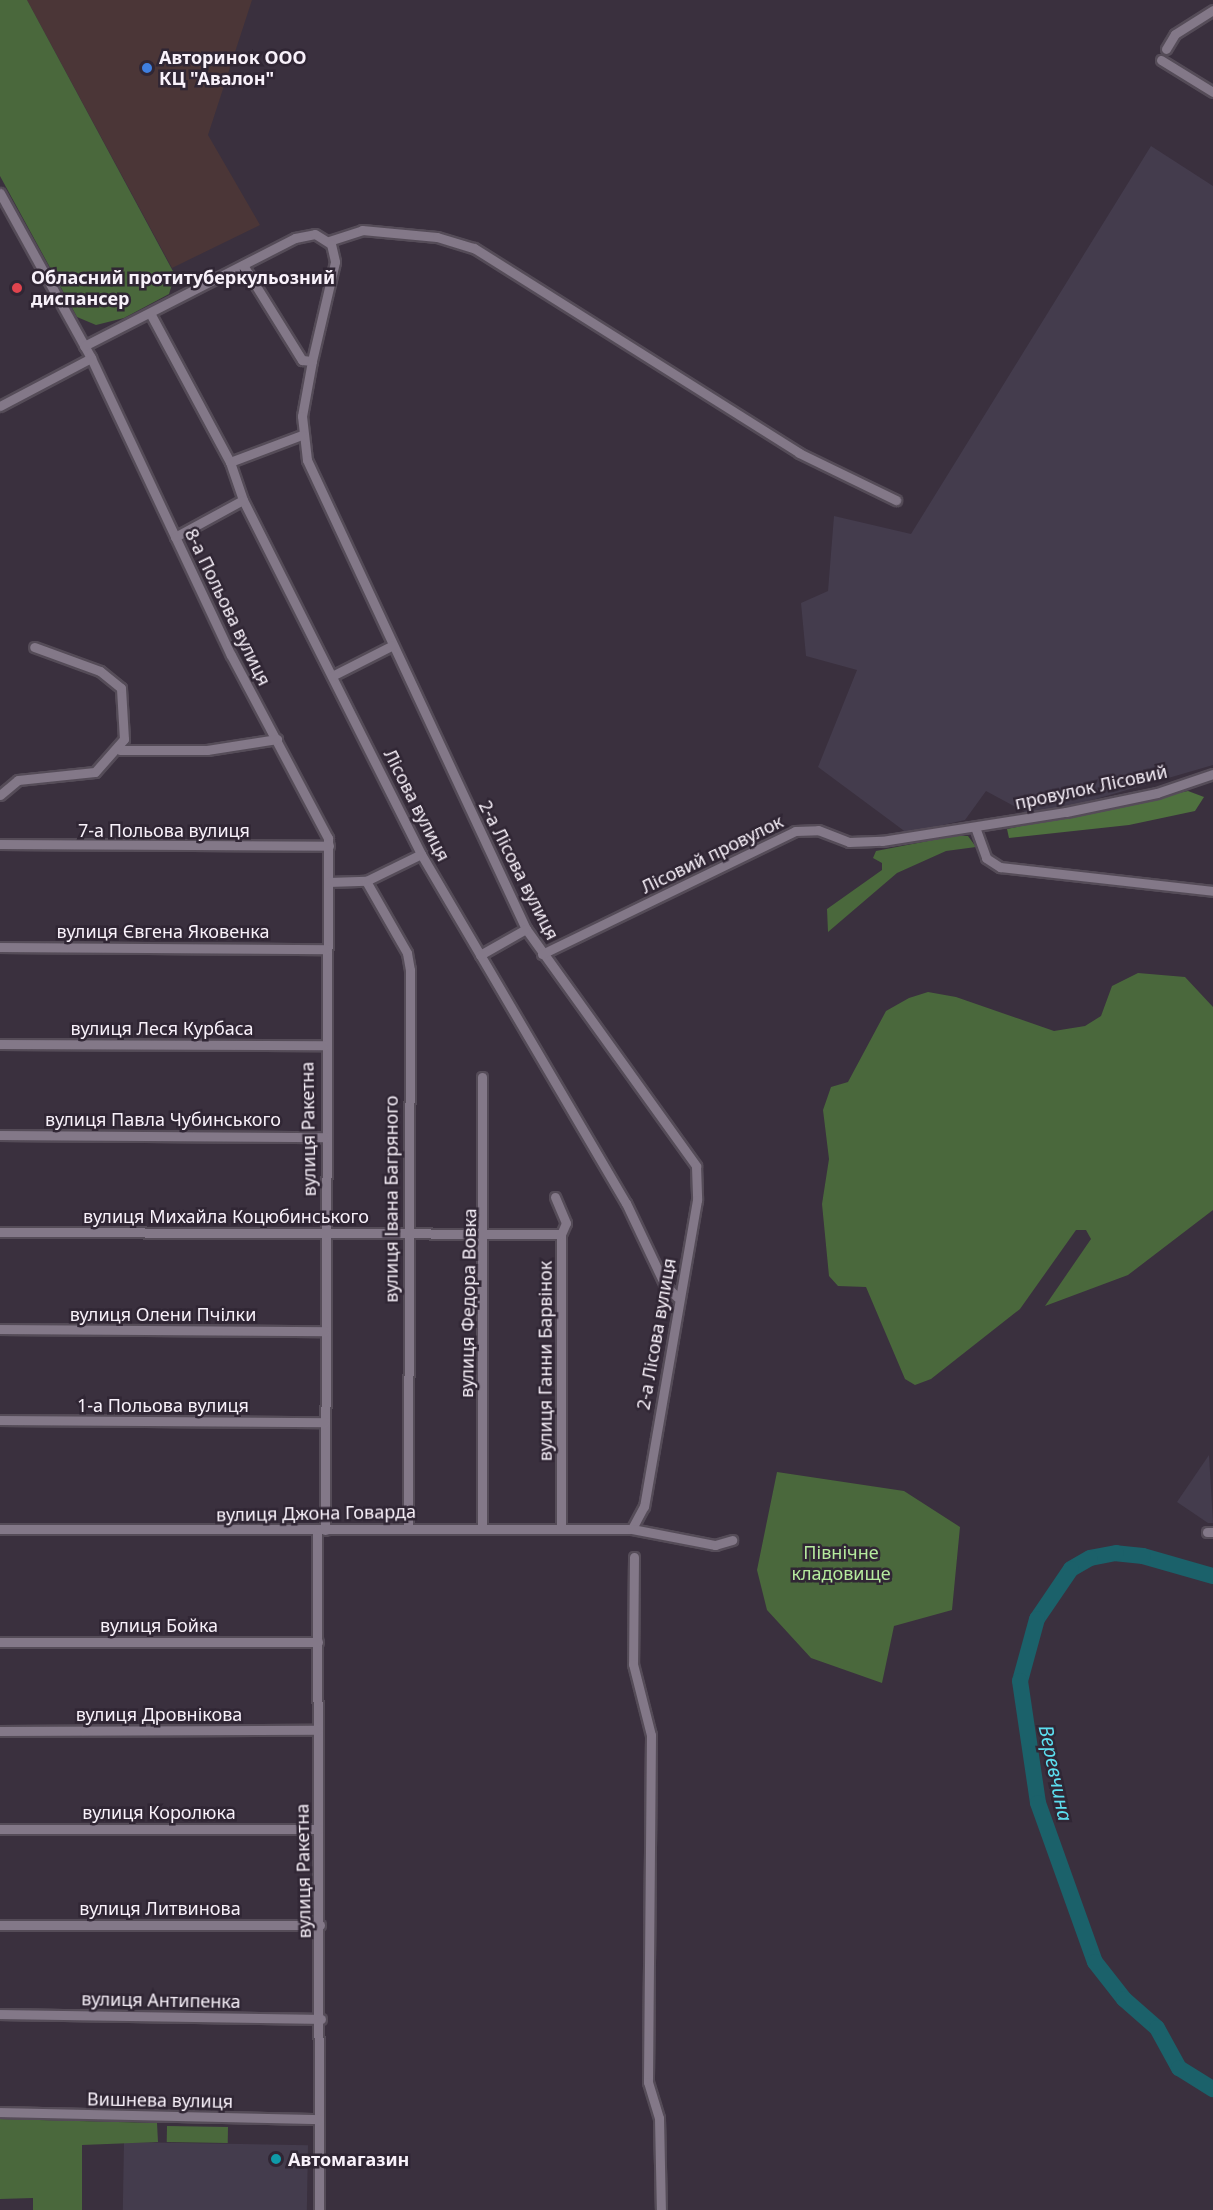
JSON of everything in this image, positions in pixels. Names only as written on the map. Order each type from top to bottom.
[{"type":"street","points":[[1166,49],[1175,34],[1213,10]]},
{"type":"street","points":[[1161,60],[1213,92]]},
{"type":"street","name":"8-а Польова вулиця","points":[[0,193],[91,358],[175,537],[277,739]]},
{"type":"street","points":[[84,346],[302,236],[329,241],[362,230],[437,237],[474,248],[799,453],[896,500]]},
{"type":"street","name":"2-а Лісова вулиця","points":[[329,241],[335,262],[312,361],[302,435],[307,460],[526,928],[542,954],[696,1166],[697,1200],[677,1297],[644,1506],[632,1530]]},
{"type":"street","points":[[243,265],[302,360],[312,361]]},
{"type":"street","name":"Лісова вулиця","points":[[150,313],[230,462],[243,500],[421,854],[626,1203],[665,1285],[677,1297]]},
{"type":"street","points":[[0,406],[91,358]]},
{"type":"street","points":[[230,462],[302,435]]},
{"type":"street","points":[[175,537],[243,500]]},
{"type":"street","points":[[332,676],[393,645]]},
{"type":"street","points":[[0,795],[18,780],[95,772],[120,750],[126,706],[121,688],[100,671],[34,647]]},
{"type":"street","points":[[120,750],[207,750],[277,739]]},
{"type":"street","name":"вулиця Ракетна","points":[[277,739],[329,846],[323,1045],[325,1422],[318,1642],[321,2019],[319,2210]]},
{"type":"street","name":"провулок Лісовий","points":[[975,827],[1157,793],[1213,774]]},
{"type":"street","points":[[975,827],[986,858],[1000,867],[1213,891]]},
{"type":"street","name":"Лісовий провулок","points":[[542,954],[795,831],[818,830],[867,843],[975,827]]},
{"type":"street","name":"7-а Польова вулиця","points":[[0,844],[329,846]]},
{"type":"street","points":[[328,882],[366,881],[421,854]]},
{"type":"street","name":"вулиця Івана Багряного","points":[[366,881],[409,960],[406,1234],[408,1528]]},
{"type":"street","points":[[480,955],[526,928]]},
{"type":"street","name":"вулиця Євгена Яковенка","points":[[0,946],[327,949]]},
{"type":"street","name":"вулиця Леся Курбаса","points":[[0,1044],[323,1045]]},
{"type":"street","name":"вулиця Федора Вовка","points":[[482,1077],[485,1233],[482,1530]]},
{"type":"street","name":"вулиця Павла Чубинського","points":[[0,1135],[325,1137]]},
{"type":"street","name":"вулиця Ганни Барвінок","points":[[555,1197],[566,1220],[561,1234],[561,1529]]},
{"type":"street","name":"вулиця Михайла Коцюбинського","points":[[0,1232],[561,1234]]},
{"type":"street","name":"вулиця Олени Пчілки","points":[[0,1329],[325,1331]]},
{"type":"street","name":"1-а Польова вулиця","points":[[0,1420],[325,1422]]},
{"type":"street","name":"вулиця Джона Говарда","points":[[0,1529],[632,1530],[715,1545],[732,1540]]},
{"type":"street","points":[[634,1557],[633,1664],[651,1735],[648,2082],[658,2118],[661,2210]]},
{"type":"street","name":"вулиця Бойка","points":[[0,1642],[318,1642]]},
{"type":"street","name":"вулиця Дровнікова","points":[[0,1731],[318,1731]]},
{"type":"street","name":"вулиця Королюка","points":[[0,1829],[318,1829]]},
{"type":"street","name":"вулиця Литвинова","points":[[0,1925],[320,1925]]},
{"type":"street","name":"вулиця Антипенка","points":[[0,2014],[321,2019]]},
{"type":"street","name":"Вишнева вулиця","points":[[0,2112],[319,2120]]},
{"type":"shaded area","name":"Авторинок ООО КЦ \"Авалон\"","points":[[27,0],[252,0],[208,135],[260,225],[172,268]]},
{"type":"shaded area","points":[[1151,146],[1213,186],[1213,765],[1065,808],[1027,813],[986,791],[965,820],[907,833],[818,767],[857,670],[806,656],[801,603],[828,591],[834,516],[911,534]]},
{"type":"shaded area","points":[[1209,1455],[1213,1523],[1208,1523],[1177,1502]]},
{"type":"shaded area","points":[[124,2142],[308,2145],[307,2210],[123,2210]]},
{"type":"green space","points":[[0,0],[27,0],[175,275],[169,294],[124,318],[96,325],[77,317],[0,176]]},
{"type":"green space","points":[[1188,791],[1204,797],[1195,811],[1129,825],[1009,838],[1007,829]]},
{"type":"green space","points":[[954,836],[968,836],[976,847],[946,851],[897,873],[828,932],[827,909],[882,870],[882,863],[873,858],[876,851]]},
{"type":"green space","points":[[1138,973],[1185,977],[1213,1007],[1213,1210],[1128,1275],[1045,1306],[1091,1239],[1086,1230],[1076,1230],[1020,1309],[931,1379],[915,1385],[905,1379],[866,1287],[838,1286],[829,1276],[822,1204],[829,1159],[823,1110],[831,1087],[848,1082],[886,1011],[909,998],[928,992],[956,997],[1054,1031],[1085,1026],[1101,1016],[1112,986]]},
{"type":"green space","name":"Північне кладовище","points":[[777,1472],[904,1491],[960,1527],[952,1610],[894,1626],[882,1683],[811,1658],[767,1610],[757,1570]]},
{"type":"green space","points":[[0,2119],[157,2123],[158,2142],[82,2145],[82,2210],[33,2210],[33,2198],[0,2199]]},
{"type":"green space","points":[[167,2126],[228,2127],[228,2143],[167,2142]]},
{"type":"waterway","name":"Веревчина","points":[[1213,1576],[1143,1556],[1116,1553],[1090,1558],[1071,1569],[1037,1619],[1020,1681],[1038,1803],[1095,1962],[1124,1999],[1157,2028],[1179,2068],[1213,2089]]},
{"type":"place","name":"Авторинок ООО КЦ \"Авалон\"","points":[[147,68]]},
{"type":"place","name":"Обласний протитуберкульозний диспансер","points":[[17,288]]},
{"type":"place","name":"Автомагазин","points":[[276,2159]]}]
